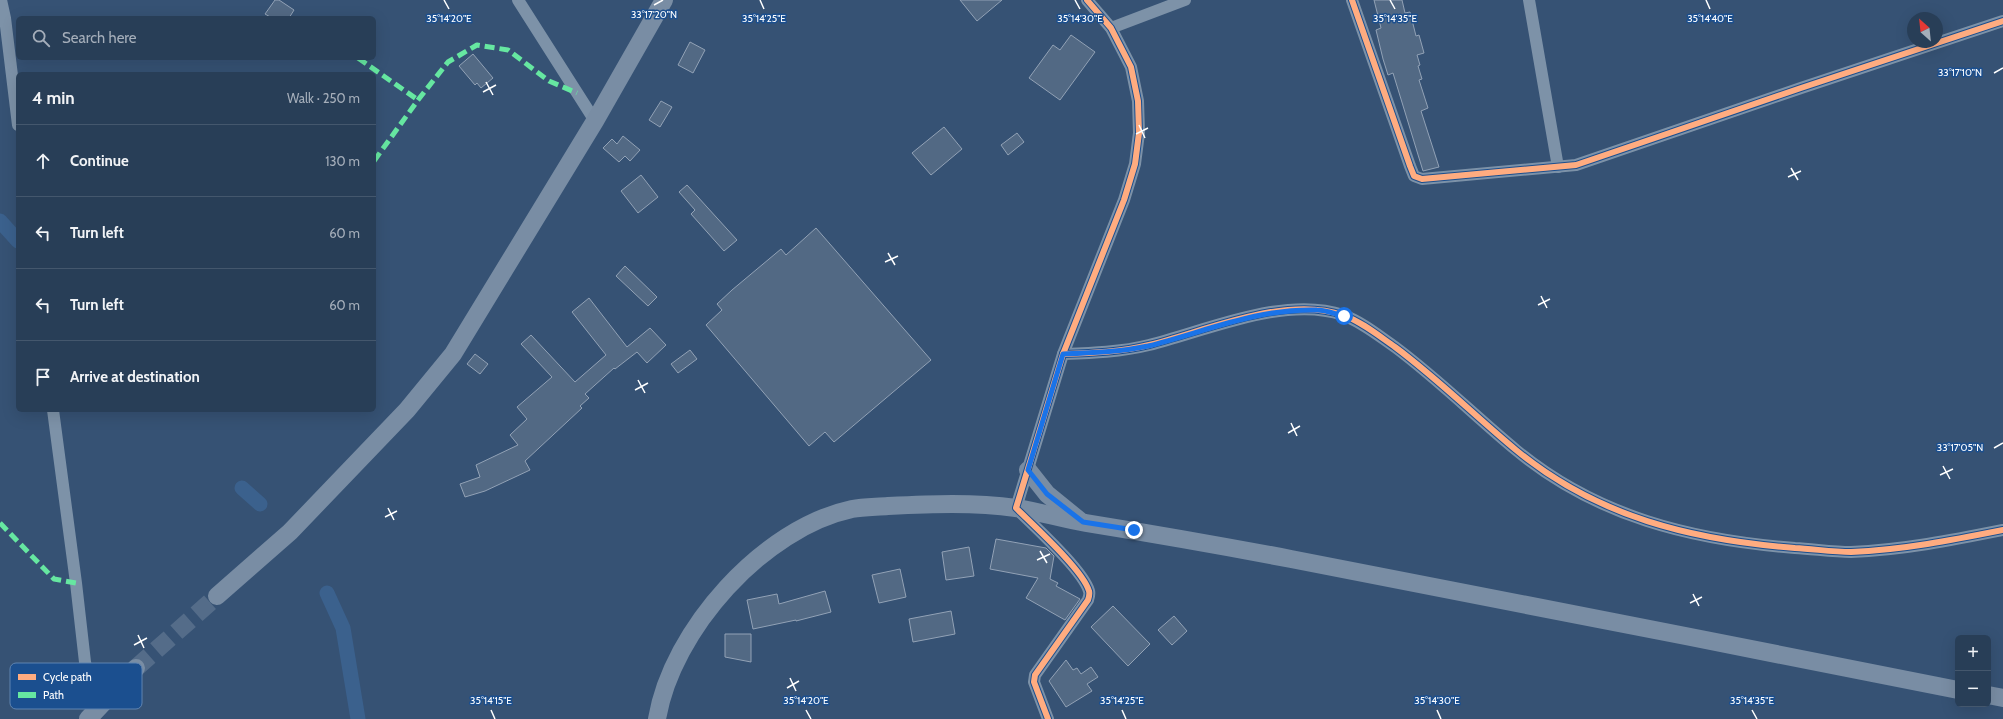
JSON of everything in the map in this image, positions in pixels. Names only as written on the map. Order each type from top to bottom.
[{"type":"main road","points":[[217,596],[295,526],[407,410],[453,354],[594,121],[664,0]]},
{"type":"main road","points":[[1028,470],[1047,494],[1083,522]]},
{"type":"main road","points":[[661,717],[674,663],[690,635],[712,604],[740,574],[775,545],[814,522],[853,509],[950,504],[1016,508],[1083,522],[1257,552],[1955,689]]},
{"type":"main road","points":[[1991,696],[2003,698]]},
{"type":"street","points":[[1,0],[5,18],[16,109]]},
{"type":"street","points":[[518,0],[594,121]]},
{"type":"street","points":[[1048,719],[1034,682],[1035,675],[1088,600],[1090,593],[1086,584],[1059,550],[1016,508],[1063,354],[1124,200],[1135,164],[1139,133],[1138,102],[1131,67],[1111,28],[1087,0]]},
{"type":"street","points":[[1111,28],[1185,0]]},
{"type":"street","points":[[1352,0],[1414,176],[1422,179],[1576,165],[2003,21]]},
{"type":"street","points":[[1529,0],[1558,167]]},
{"type":"street","points":[[1063,354],[1119,351],[1147,346],[1243,318],[1284,310],[1319,310],[1344,316],[1377,334],[1426,370],[1484,424],[1541,471],[1584,495],[1632,517],[1692,533],[1770,546],[1850,552],[1940,543],[2003,530]]},
{"type":"street","points":[[53,412],[85,663]]},
{"type":"building","points":[[275,0],[279,0],[294,10],[290,16],[268,16],[265,14]]},
{"type":"building","points":[[960,0],[1002,0],[977,21]]},
{"type":"building","points":[[1374,0],[1402,0],[1405,13],[1410,12],[1416,36],[1419,35],[1424,53],[1417,55],[1420,65],[1418,66],[1422,79],[1419,80],[1428,108],[1421,111],[1439,167],[1423,171],[1393,73],[1388,75],[1383,59],[1376,30],[1381,28]]},
{"type":"building","points":[[1071,35],[1095,52],[1060,100],[1029,78],[1053,45],[1060,50]]},
{"type":"building","points":[[690,42],[705,50],[693,73],[678,65]]},
{"type":"building","points":[[473,54],[493,78],[481,88],[477,83],[475,85],[459,66]]},
{"type":"building","points":[[661,101],[672,107],[660,127],[649,120]]},
{"type":"building","points":[[944,127],[962,149],[931,175],[912,153]]},
{"type":"building","points":[[1017,133],[1024,142],[1008,155],[1001,145]]},
{"type":"building","points":[[623,136],[640,150],[630,161],[625,156],[619,162],[603,148],[612,139],[617,144]]},
{"type":"building","points":[[641,175],[658,197],[638,213],[621,191]]},
{"type":"building","points":[[687,185],[737,240],[724,251],[691,214],[695,210],[679,192]]},
{"type":"building","points":[[816,228],[931,360],[834,442],[825,432],[809,446],[706,325],[722,310],[717,304],[732,290],[781,249],[786,255]]},
{"type":"building","points":[[625,266],[657,297],[648,306],[616,276]]},
{"type":"building","points":[[589,298],[627,347],[650,328],[666,345],[647,363],[637,352],[615,369],[614,368],[585,394],[589,398],[580,406],[582,408],[525,461],[530,470],[485,491],[465,497],[460,484],[480,477],[476,465],[518,445],[510,435],[527,419],[517,407],[552,377],[521,344],[531,335],[575,382],[606,355],[572,312]]},
{"type":"building","points":[[690,350],[697,359],[678,373],[671,364]]},
{"type":"building","points":[[475,354],[488,364],[480,374],[467,364]]},
{"type":"building","points":[[996,539],[1046,548],[1054,556],[1050,579],[1058,583],[1056,586],[1080,599],[1065,620],[1026,598],[1038,578],[990,569]]},
{"type":"building","points":[[969,547],[974,576],[946,580],[942,552]]},
{"type":"building","points":[[900,569],[906,597],[879,603],[872,575]]},
{"type":"building","points":[[825,591],[831,612],[796,621],[753,629],[747,600],[777,594],[779,604]]},
{"type":"building","points":[[1113,606],[1150,644],[1128,666],[1091,627]]},
{"type":"building","points":[[951,611],[955,634],[913,642],[909,619]]},
{"type":"building","points":[[1174,616],[1187,631],[1172,645],[1158,630]]},
{"type":"building","points":[[725,634],[751,634],[751,662],[725,657]]},
{"type":"building","points":[[1066,660],[1073,670],[1077,668],[1081,674],[1091,667],[1098,677],[1087,684],[1092,691],[1066,707],[1049,681]]},
{"type":"waterway","points":[[0,221],[16,239]]},
{"type":"waterway","points":[[242,488],[260,504]]},
{"type":"waterway","points":[[327,593],[343,628],[358,719]]},
{"type":"tunnel","points":[[142,663],[217,596]]},
{"type":"marked path","points":[[376,158],[418,100],[448,62],[477,45],[508,50],[549,81],[577,93]]},
{"type":"marked path","points":[[361,60],[418,100]]},
{"type":"marked path","points":[[0,523],[54,579],[76,583]]},
{"type":"cycle path","points":[[1048,719],[1034,682],[1035,675],[1088,600],[1089,592],[1085,582],[1068,560],[1016,508],[1063,354],[1124,200],[1135,164],[1139,133],[1138,101],[1131,67],[1111,28],[1087,0]]},
{"type":"cycle path","points":[[1352,0],[1410,166],[1414,176],[1422,179],[1576,165],[2003,21]]},
{"type":"cycle path","points":[[1063,354],[1106,352],[1149,345],[1220,324],[1271,312],[1296,309],[1320,310],[1343,315],[1357,321],[1395,347],[1516,450],[1547,473],[1579,492],[1613,508],[1647,521],[1719,539],[1844,552],[1908,547],[2003,530]]},
{"type":"route","points":[[1134,530],[1083,522],[1047,494],[1028,470],[1063,354],[1119,351],[1147,346],[1243,318],[1284,310],[1319,310],[1344,316]]}]
